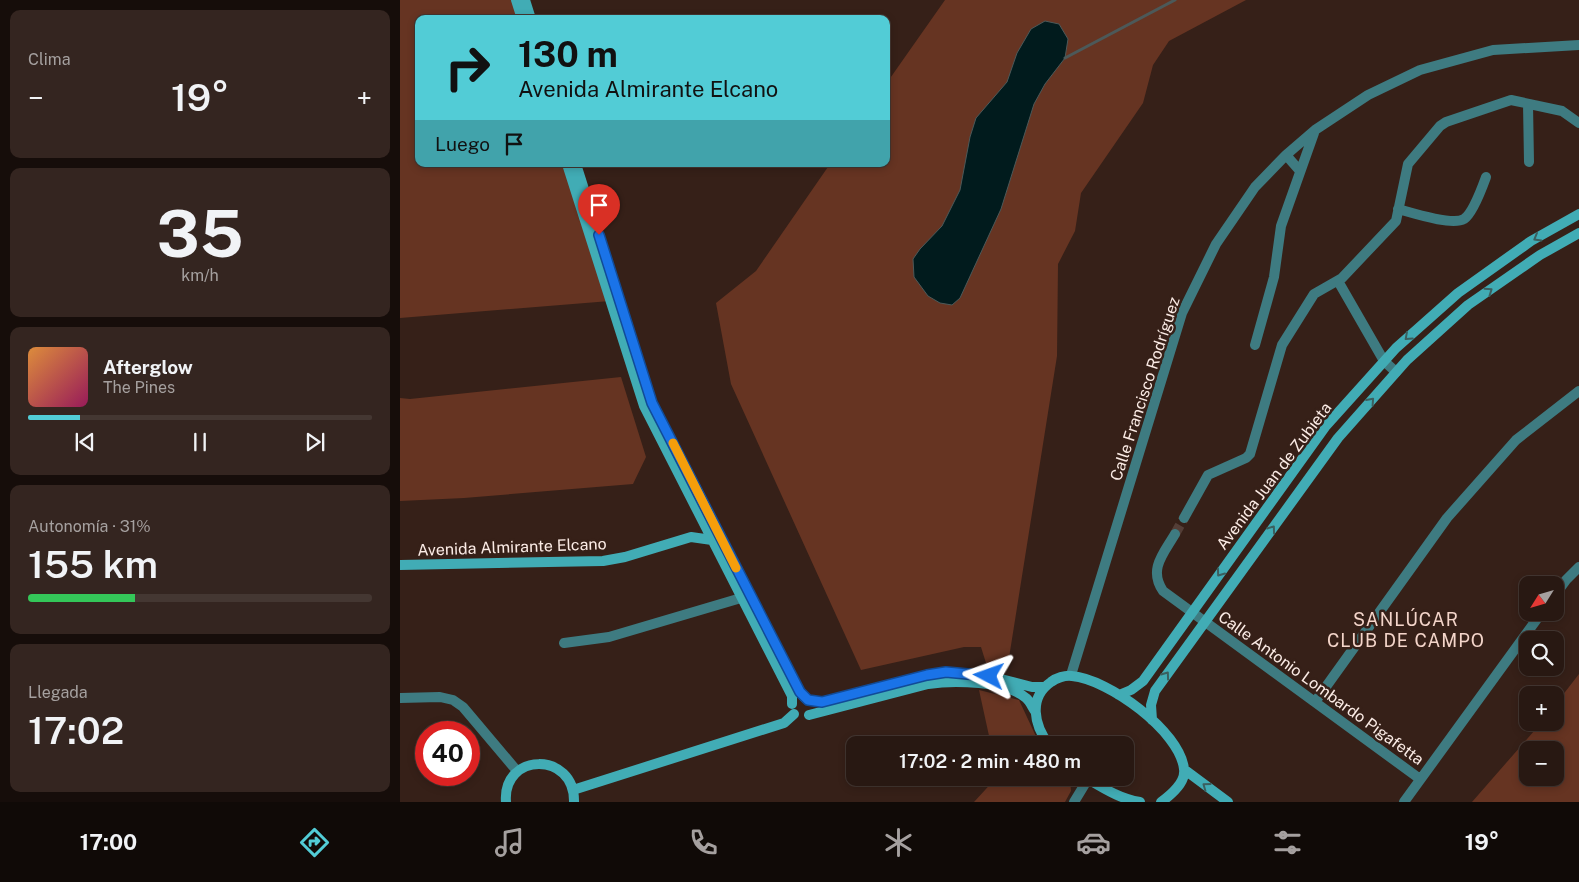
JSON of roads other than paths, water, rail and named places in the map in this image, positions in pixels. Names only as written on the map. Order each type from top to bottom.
[{"type":"street","points":[[516,0],[521,15]]},
{"type":"street","points":[[525,0],[530,15]]},
{"type":"street","name":"Calle Francisco Rodríguez","points":[[1071,676],[1182,314],[1216,244],[1255,187],[1286,155],[1315,130],[1368,95],[1420,70],[1492,50],[1579,44]]},
{"type":"street","points":[[1184,518],[1208,475],[1246,458],[1250,454],[1282,345],[1314,294],[1342,278],[1396,221],[1408,164],[1440,126],[1446,122],[1511,100],[1562,111],[1579,123]]},
{"type":"street","points":[[1528,104],[1529,162]]},
{"type":"street","points":[[1255,345],[1274,277],[1281,226],[1315,130]]},
{"type":"street","points":[[1286,155],[1300,171]]},
{"type":"street","points":[[568,167],[644,406],[716,538]]},
{"type":"street","points":[[577,167],[652,403],[792,696],[793,709],[801,718],[928,684],[946,681],[988,684],[1015,691],[1028,699],[1035,711],[1038,726],[1044,736]]},
{"type":"street","points":[[1398,209],[1455,222],[1465,218],[1471,211],[1486,177]]},
{"type":"street","name":"Avenida Juan de Zubieta","points":[[1119,695],[1143,681],[1325,427],[1396,348],[1458,293],[1531,241],[1579,214]]},
{"type":"street","name":"Avenida Juan de Zubieta","points":[[1152,720],[1151,705],[1155,690],[1338,438],[1407,360],[1468,306],[1540,255],[1579,233]]},
{"type":"street","points":[[1509,257],[1518,271]]},
{"type":"street","points":[[1338,281],[1384,361],[1396,372]]},
{"type":"street","points":[[1314,702],[1447,518],[1516,440],[1579,391]]},
{"type":"street","points":[[1175,534],[1156,566],[1158,583],[1163,590],[1205,622]]},
{"type":"street","name":"Avenida Almirante Elcano","points":[[400,565],[603,561],[625,557],[690,537],[716,538]]},
{"type":"street","points":[[1564,583],[1579,567]]},
{"type":"street","points":[[564,643],[609,637],[745,596]]},
{"type":"street","points":[[745,596],[800,692],[812,708],[809,715]]},
{"type":"street","points":[[1404,802],[1535,621]]},
{"type":"street","name":"Calle Antonio Lombardo Pigafetta","points":[[1205,622],[1420,779]]},
{"type":"street","points":[[573,790],[784,723],[797,699],[822,702],[927,675],[946,672],[989,676],[1032,687],[1044,687]]},
{"type":"street","points":[[1035,711],[1037,699],[1044,687],[1056,678],[1071,676],[1109,688],[1152,720],[1168,736],[1180,756],[1185,770],[1228,802]]},
{"type":"street","points":[[400,698],[440,697],[453,700],[463,707],[517,771]]},
{"type":"street","points":[[506,802],[505,795],[508,784],[517,771],[532,764],[553,766],[562,772],[569,780],[573,790],[574,802]]},
{"type":"street","points":[[1162,802],[1172,794],[1185,770]]},
{"type":"street","points":[[1074,802],[1083,786]]},
{"type":"street","points":[[1100,786],[1131,801],[1140,802]]},
{"type":"water","points":[[1045,21],[1059,24],[1068,39],[1065,58],[1045,84],[1034,104],[1001,209],[960,298],[952,305],[940,303],[928,296],[914,277],[913,259],[942,226],[960,190],[970,137],[976,118],[1007,82],[1017,53],[1031,29]]},
{"type":"waterway","points":[[1065,58],[1175,0]]},
{"type":"tunnel","points":[[1175,534],[1184,518]]},
{"type":"district","name":"SANLÚCAR CLUB DE CAMPO","points":[[1406,629]]}]
